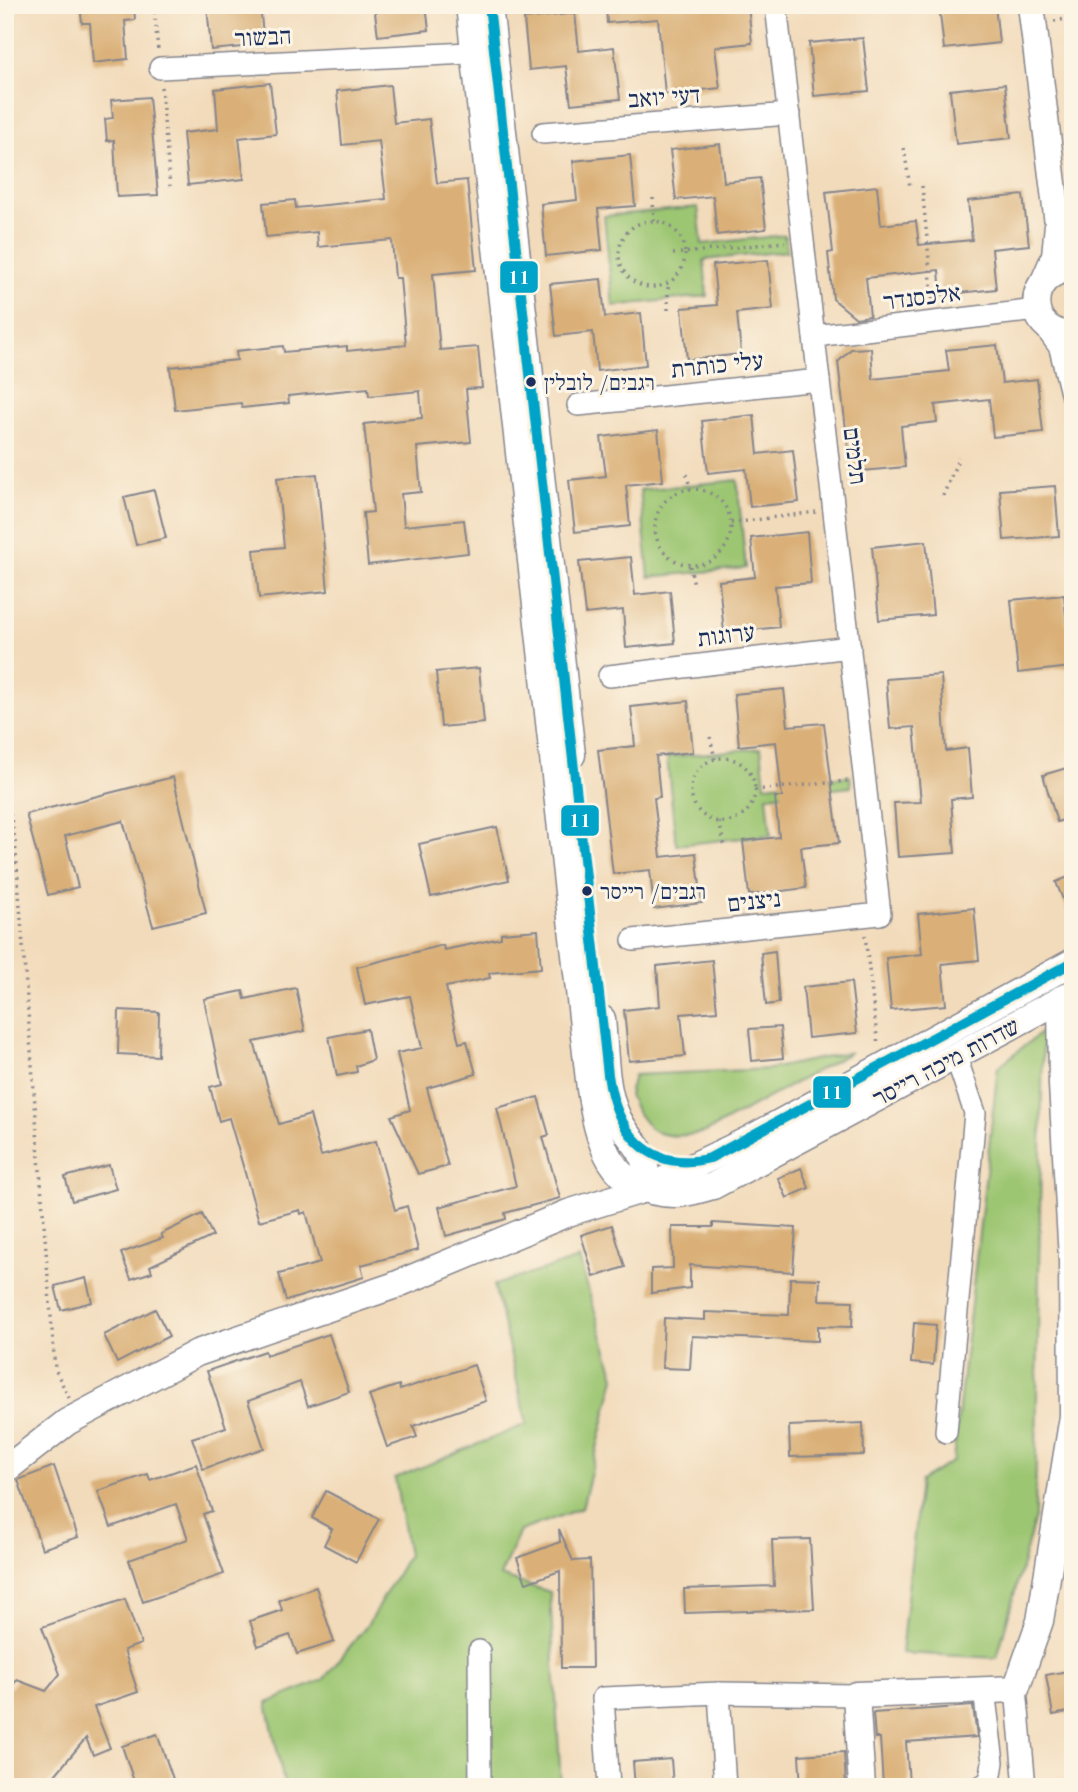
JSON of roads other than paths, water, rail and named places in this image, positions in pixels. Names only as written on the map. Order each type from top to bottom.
[{"type":"street","points":[[469,5],[484,52],[611,1099],[625,1129],[648,1164],[646,1189]]},
{"type":"street","points":[[489,5],[484,52],[594,1112],[606,1156],[625,1178],[646,1189]]},
{"type":"street","name":"תלמים","points":[[776,5],[866,779],[872,915]]},
{"type":"street","points":[[1050,12],[1073,228]]},
{"type":"street","points":[[1050,12],[1058,224],[1055,256],[1038,289],[1062,346],[1073,391]]},
{"type":"street","name":"הבשור","points":[[160,68],[484,52]]},
{"type":"street","name":"דעי יואב","points":[[542,133],[789,114]]},
{"type":"street","points":[[1045,279],[1062,269],[1073,269]]},
{"type":"street","name":"אלכסנדר","points":[[814,336],[935,322],[1054,325]]},
{"type":"street","name":"עלי כותרת","points":[[578,405],[819,380]]},
{"type":"street","name":"ערוגות","points":[[609,676],[849,647]]},
{"type":"street","name":"ניצנים","points":[[633,940],[872,915]]},
{"type":"street","name":"שדרות מיכה רייסר","points":[[646,1189],[880,1068],[1073,962]]},
{"type":"street","points":[[1025,1787],[1016,1689],[1040,1620],[1073,1416],[1072,1259],[1062,1085],[1067,996]]},
{"type":"street","name":"שדרות מיכה רייסר","points":[[646,1189],[676,1194],[713,1186],[1067,996]]},
{"type":"street","points":[[946,1432],[975,1113],[956,1057]]},
{"type":"street","points":[[640,1149],[664,1157],[707,1159]]},
{"type":"street","points":[[5,1470],[77,1416],[197,1353],[393,1286],[568,1213],[646,1189]]},
{"type":"street","points":[[479,1651],[480,1787]]},
{"type":"street","points":[[610,1787],[603,1698],[719,1693],[856,1695],[1016,1689]]},
{"type":"street","points":[[980,1787],[990,1781],[993,1762],[984,1690]]},
{"type":"street","points":[[719,1693],[725,1787]]},
{"type":"street","points":[[856,1695],[862,1787]]},
{"type":"place","name":"רגבים/ לובלין","points":[[531,382]]},
{"type":"place","name":"רגבים/ רייסר","points":[[587,891]]}]
